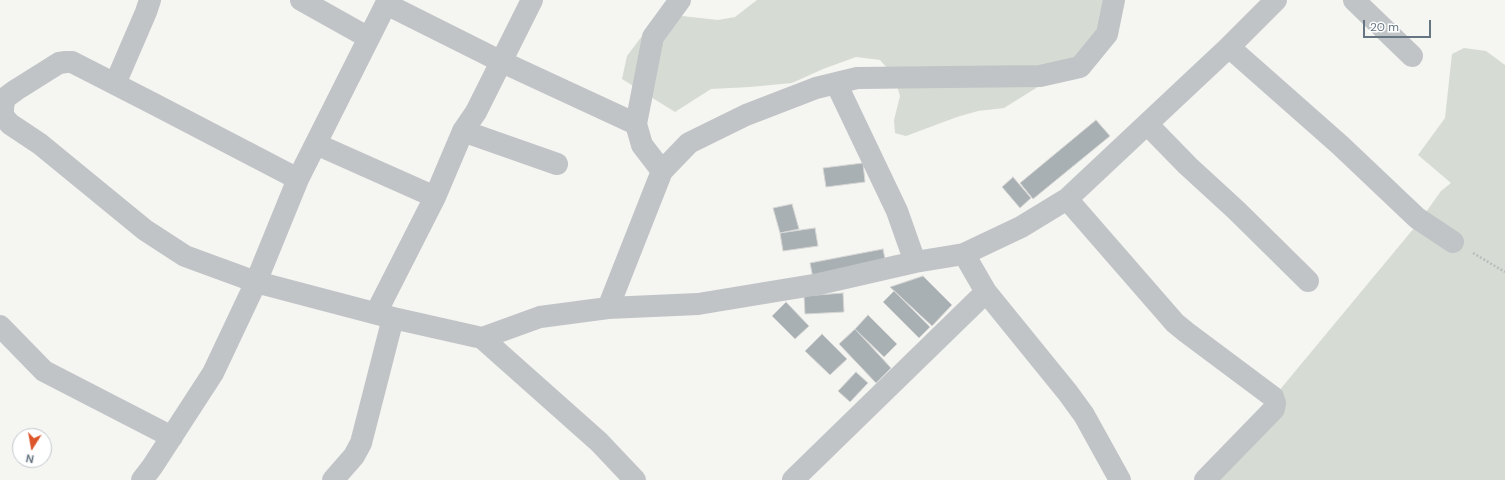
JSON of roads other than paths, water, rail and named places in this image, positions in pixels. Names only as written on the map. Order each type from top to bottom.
[{"type":"street","points":[[115,84],[150,0]]},
{"type":"street","points":[[301,0],[369,38]]},
{"type":"street","points":[[333,480],[354,456],[361,443],[384,316],[464,131],[476,112],[500,61],[532,0]]},
{"type":"street","points":[[662,171],[642,145],[636,124],[653,37],[680,0]]},
{"type":"street","points":[[608,308],[662,171],[689,143],[746,115],[816,88],[857,78],[1040,76],[1080,66],[1107,34],[1114,0]]},
{"type":"street","points":[[482,338],[540,317],[608,308],[698,304],[819,284],[915,262],[964,254],[1021,227],[1067,198],[1147,124],[1276,0]]},
{"type":"street","points":[[1354,0],[1412,56]]},
{"type":"street","points":[[152,476],[172,437],[213,373],[256,282],[298,179],[387,2],[500,61],[636,124]]},
{"type":"street","points":[[1228,47],[1340,145],[1416,218],[1453,242]]},
{"type":"street","points":[[298,179],[72,62],[59,63],[5,98],[1,116],[10,124],[40,144],[145,230],[185,256],[256,282],[384,316],[482,338],[594,438],[635,480]]},
{"type":"street","points":[[836,83],[897,211],[915,262]]},
{"type":"street","points":[[1147,124],[1188,166],[1236,210],[1308,281]]},
{"type":"street","points":[[464,131],[557,164]]},
{"type":"street","points":[[316,144],[435,197]]},
{"type":"street","points":[[1067,198],[1175,323],[1273,397],[1275,403],[1274,410],[1205,480]]},
{"type":"street","points":[[964,254],[986,292],[1084,415],[1120,480]]},
{"type":"street","points":[[793,480],[986,292]]},
{"type":"street","points":[[0,326],[44,371],[172,437]]}]
